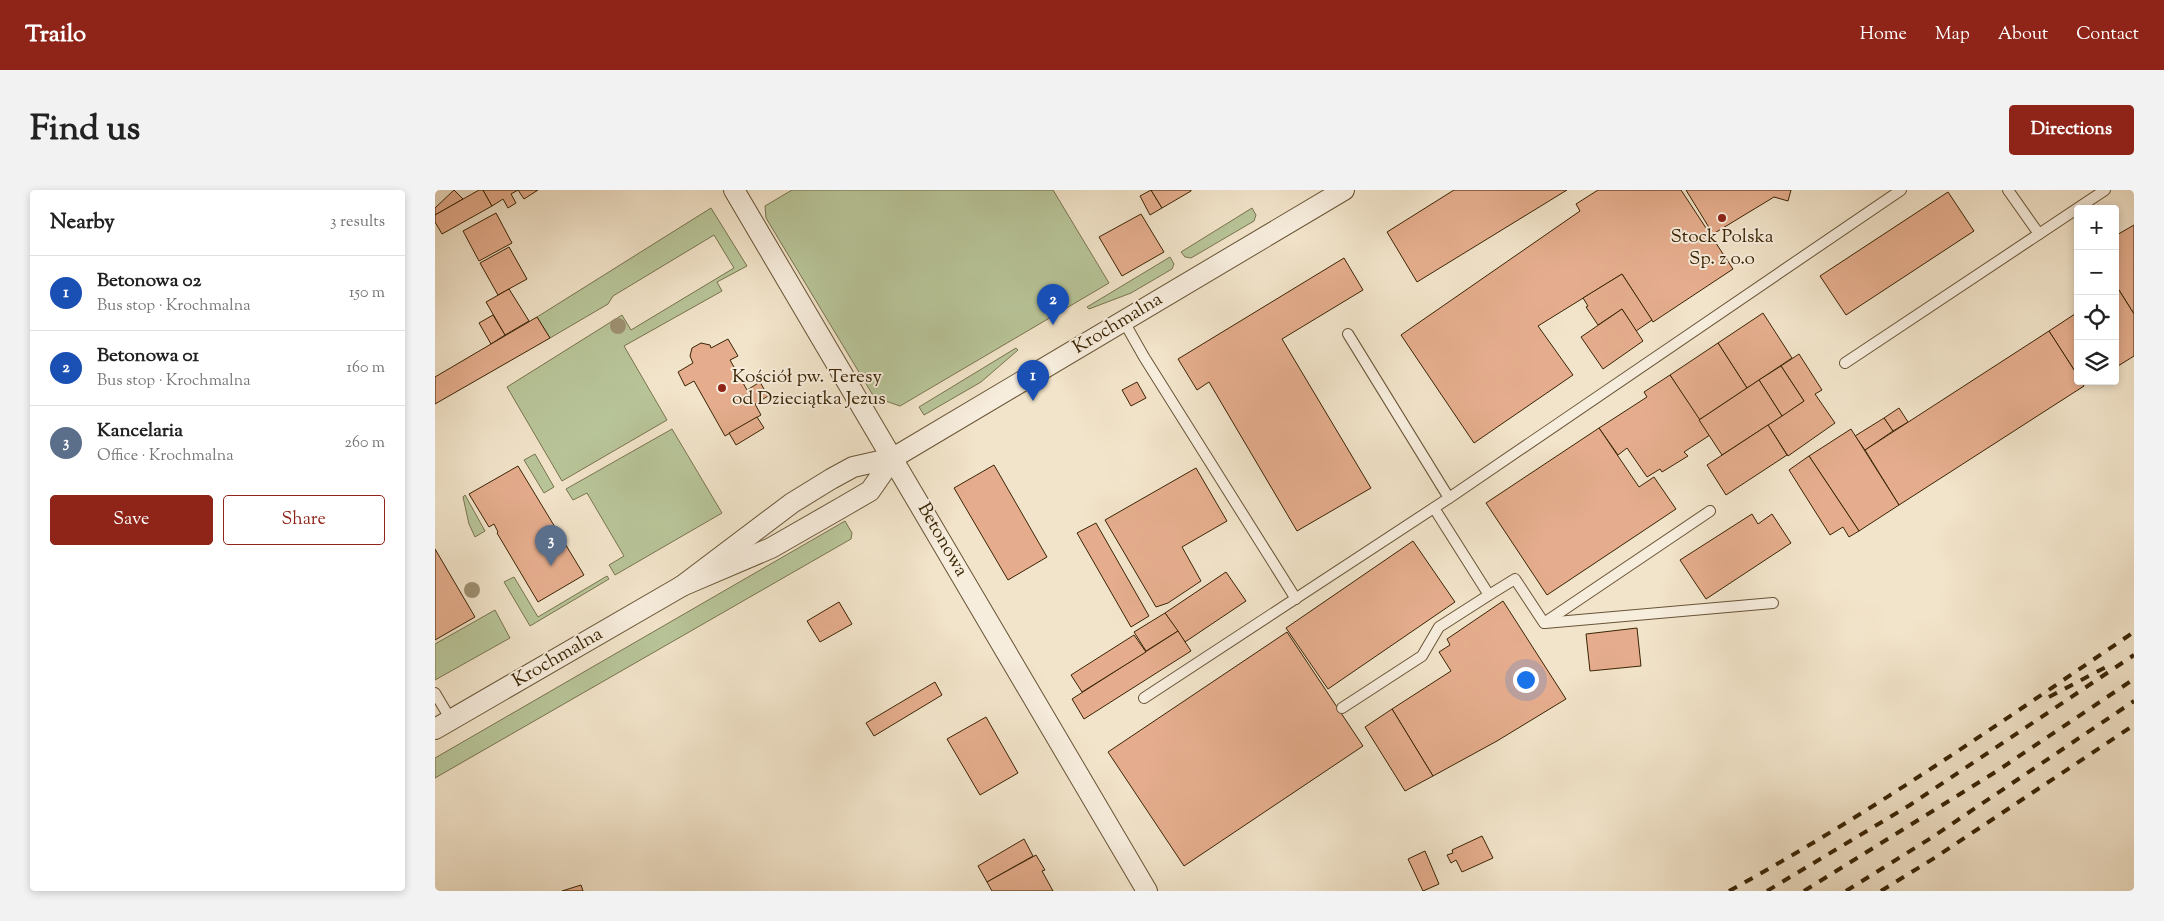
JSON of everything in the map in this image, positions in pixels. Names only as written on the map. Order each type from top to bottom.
[{"type":"street","name":"Krochmalna","points":[[682,586],[791,504],[831,479],[853,468],[893,458],[1344,190]]},
{"type":"street","name":"Betonowa","points":[[743,193],[893,458],[1147,891]]},
{"type":"street","name":"Krochmalna","points":[[443,724],[682,586],[771,548],[870,490],[893,458]]},
{"type":"lane","points":[[1144,698],[1449,498],[1901,190]]},
{"type":"lane","points":[[2008,190],[2039,234]]},
{"type":"lane","points":[[1845,363],[2105,190]]},
{"type":"lane","points":[[1123,320],[1296,599]]},
{"type":"lane","points":[[1348,334],[1449,498]]},
{"type":"lane","points":[[1434,508],[1489,595]]},
{"type":"lane","points":[[1544,623],[1710,510]]},
{"type":"lane","points":[[1342,708],[1422,656],[1439,627],[1515,579],[1544,623]]},
{"type":"lane","points":[[1544,623],[1773,603]]},
{"type":"lane","points":[[435,693],[443,724]]},
{"type":"green space","points":[[792,190],[1053,190],[1109,283],[900,406],[874,397],[766,218],[765,206]]},
{"type":"green space","points":[[711,208],[747,266],[717,282],[722,291],[624,346],[667,420],[562,481],[507,387],[622,315],[631,330],[734,268],[714,235],[613,296],[608,304],[550,338],[537,317]]},
{"type":"green space","points":[[1252,208],[1256,215],[1254,221],[1191,258],[1185,257],[1181,252]]},
{"type":"green space","points":[[1170,257],[1174,264],[1172,269],[1131,293],[1089,309],[1087,307]]},
{"type":"green space","points":[[1016,348],[1018,350],[981,382],[924,415],[919,407]]},
{"type":"green space","points":[[672,429],[722,513],[615,575],[609,565],[624,556],[587,493],[573,500],[566,489]]},
{"type":"green space","points":[[535,454],[554,487],[544,493],[524,460]]},
{"type":"green space","points":[[465,495],[485,531],[475,537],[469,524],[463,497]]},
{"type":"green space","points":[[845,521],[852,533],[851,539],[435,778],[435,758]]},
{"type":"green space","points":[[607,576],[609,579],[530,626],[504,582],[514,577],[538,617]]},
{"type":"green space","points":[[495,610],[510,638],[435,680],[435,644]]},
{"type":"building","points":[[454,190],[463,199],[435,215],[435,208]]},
{"type":"building","points":[[479,190],[483,190],[492,206],[442,234],[435,222],[435,215]]},
{"type":"building","points":[[483,190],[518,190],[511,194],[516,203],[508,208],[503,199],[492,206]]},
{"type":"building","points":[[518,190],[538,190],[524,199]]},
{"type":"building","points":[[1151,190],[1162,208],[1150,215],[1140,196]]},
{"type":"building","points":[[1151,190],[1191,190],[1191,191],[1162,208]]},
{"type":"building","points":[[1454,190],[1567,190],[1417,282],[1387,232]]},
{"type":"building","points":[[1598,190],[1681,190],[1733,269],[1653,322],[1622,274],[1538,326],[1573,375],[1474,443],[1401,335],[1580,211],[1576,204]]},
{"type":"building","name":"Stock Polska Sp. z o.o","points":[[1686,190],[1791,190],[1788,201],[1774,197],[1713,234]]},
{"type":"building","points":[[1948,192],[1974,231],[1846,315],[1820,276]]},
{"type":"building","points":[[496,213],[512,243],[479,261],[463,231]]},
{"type":"building","points":[[1141,214],[1164,252],[1122,276],[1099,237]]},
{"type":"building","points":[[2134,225],[2134,314],[2119,290],[2119,234]]},
{"type":"building","points":[[509,247],[527,279],[498,295],[480,263]]},
{"type":"building","points":[[1344,258],[1363,290],[1282,339],[1371,488],[1297,531],[1209,382],[1197,390],[1178,359]]},
{"type":"building","points":[[1622,274],[1652,320],[1636,331],[1622,309],[1598,325],[1586,307],[1588,306],[1583,298]]},
{"type":"building","points":[[509,289],[529,321],[505,335],[486,302]]},
{"type":"building","points":[[2119,290],[2134,314],[2134,356],[2119,365]]},
{"type":"building","points":[[1622,309],[1643,341],[1603,369],[1581,337]]},
{"type":"building","points":[[1763,313],[1792,358],[1747,388],[1718,343]]},
{"type":"building","points":[[493,315],[505,335],[491,344],[479,323]]},
{"type":"building","points":[[2074,315],[2074,370],[2049,331]]},
{"type":"building","points":[[537,317],[550,338],[435,404],[435,377]]},
{"type":"building","points":[[2049,331],[2074,370],[2074,385],[2084,386],[1899,505],[1865,450]]},
{"type":"building","name":"Kościół pw. Teresy od Dzieciątka Jezus","points":[[728,339],[738,356],[730,360],[747,390],[760,382],[768,396],[755,404],[761,415],[725,436],[694,381],[685,386],[678,372],[693,363],[690,356],[692,348],[701,343],[710,345],[711,348]]},
{"type":"building","points":[[1718,343],[1747,388],[1699,420],[1670,375]]},
{"type":"building","points":[[1799,354],[1822,390],[1815,394],[1835,423],[1788,456],[1768,425],[1804,401],[1781,366]]},
{"type":"building","points":[[1781,366],[1804,401],[1782,416],[1759,380]]},
{"type":"building","points":[[1670,375],[1710,435],[1684,452],[1688,456],[1662,472],[1660,469],[1647,477],[1627,448],[1618,455],[1599,428],[1647,397],[1644,392]]},
{"type":"building","points":[[1759,380],[1782,416],[1722,455],[1699,420]]},
{"type":"building","points":[[1137,382],[1146,398],[1131,406],[1122,390]]},
{"type":"building","points":[[1899,408],[1908,422],[1893,431],[1884,418]]},
{"type":"building","points":[[757,417],[764,428],[736,445],[729,433]]},
{"type":"building","points":[[1884,418],[1893,431],[1865,450],[1855,436]]},
{"type":"building","points":[[1768,425],[1787,455],[1726,495],[1707,465]]},
{"type":"building","points":[[1599,428],[1639,487],[1654,477],[1676,509],[1547,595],[1486,503]]},
{"type":"building","points":[[1851,429],[1899,505],[1859,531],[1809,456]]},
{"type":"building","points":[[1809,456],[1859,531],[1849,537],[1843,527],[1830,535],[1789,470]]},
{"type":"building","points":[[994,465],[1047,557],[1008,580],[954,488]]},
{"type":"building","points":[[518,466],[584,575],[538,602],[497,533],[494,524],[489,527],[469,494]]},
{"type":"building","points":[[1196,468],[1227,521],[1182,547],[1201,581],[1168,603],[1156,607],[1105,520]]},
{"type":"building","points":[[1752,514],[1758,524],[1772,514],[1791,543],[1706,599],[1680,560]]},
{"type":"building","points":[[1096,523],[1149,616],[1131,627],[1077,533]]},
{"type":"building","points":[[1413,541],[1455,602],[1328,689],[1286,628]]},
{"type":"building","points":[[435,549],[475,617],[435,640]]},
{"type":"building","points":[[1226,572],[1246,601],[1185,642],[1165,613]]},
{"type":"building","points":[[1503,601],[1566,699],[1497,741],[1433,776],[1392,709],[1451,671],[1439,652],[1450,645],[1447,639]]},
{"type":"building","points":[[839,602],[852,624],[820,642],[807,621]]},
{"type":"building","points":[[1165,613],[1178,631],[1146,651],[1134,632]]},
{"type":"building","points":[[1637,628],[1641,666],[1590,671],[1586,634]]},
{"type":"building","points":[[1178,631],[1191,651],[1084,719],[1072,699]]},
{"type":"building","points":[[1287,632],[1363,746],[1184,866],[1108,752]]},
{"type":"building","points":[[1134,635],[1146,652],[1082,692],[1071,675]]},
{"type":"building","points":[[935,682],[942,695],[874,736],[866,723]]},
{"type":"building","points":[[1392,709],[1433,776],[1405,791],[1365,727]]},
{"type":"building","points":[[986,717],[1018,773],[980,795],[947,739]]},
{"type":"building","points":[[1482,836],[1493,858],[1462,872],[1456,860],[1451,863],[1447,855],[1453,853],[1452,850]]},
{"type":"building","points":[[1024,839],[1033,856],[987,882],[978,866]]},
{"type":"building","points":[[1425,851],[1439,884],[1423,891],[1408,859]]},
{"type":"building","points":[[1036,855],[1045,870],[1042,871],[1053,891],[992,891],[987,882]]},
{"type":"building","points":[[581,885],[583,891],[562,891]]},
{"type":"railway","points":[[1729,891],[1884,799],[2134,632]]},
{"type":"railway","points":[[1767,891],[1910,805],[2134,655]]},
{"type":"railway","points":[[2049,697],[2106,667]]},
{"type":"railway","points":[[1804,891],[1997,771],[2134,679]]},
{"type":"railway","points":[[1846,891],[1931,838],[2134,701]]},
{"type":"railway","points":[[1881,891],[1936,857],[2134,725]]},
{"type":"place","name":"Stock Polska Sp. z o.o","points":[[1722,218]]},
{"type":"place","name":"Betonowa 01","points":[[1053,325]]},
{"type":"place","name":"Kościół pw. Teresy od Dzieciątka Jezus","points":[[722,388]]},
{"type":"place","name":"Betonowa 02","points":[[1033,401]]},
{"type":"place","name":"Kancelaria","points":[[551,566]]}]
